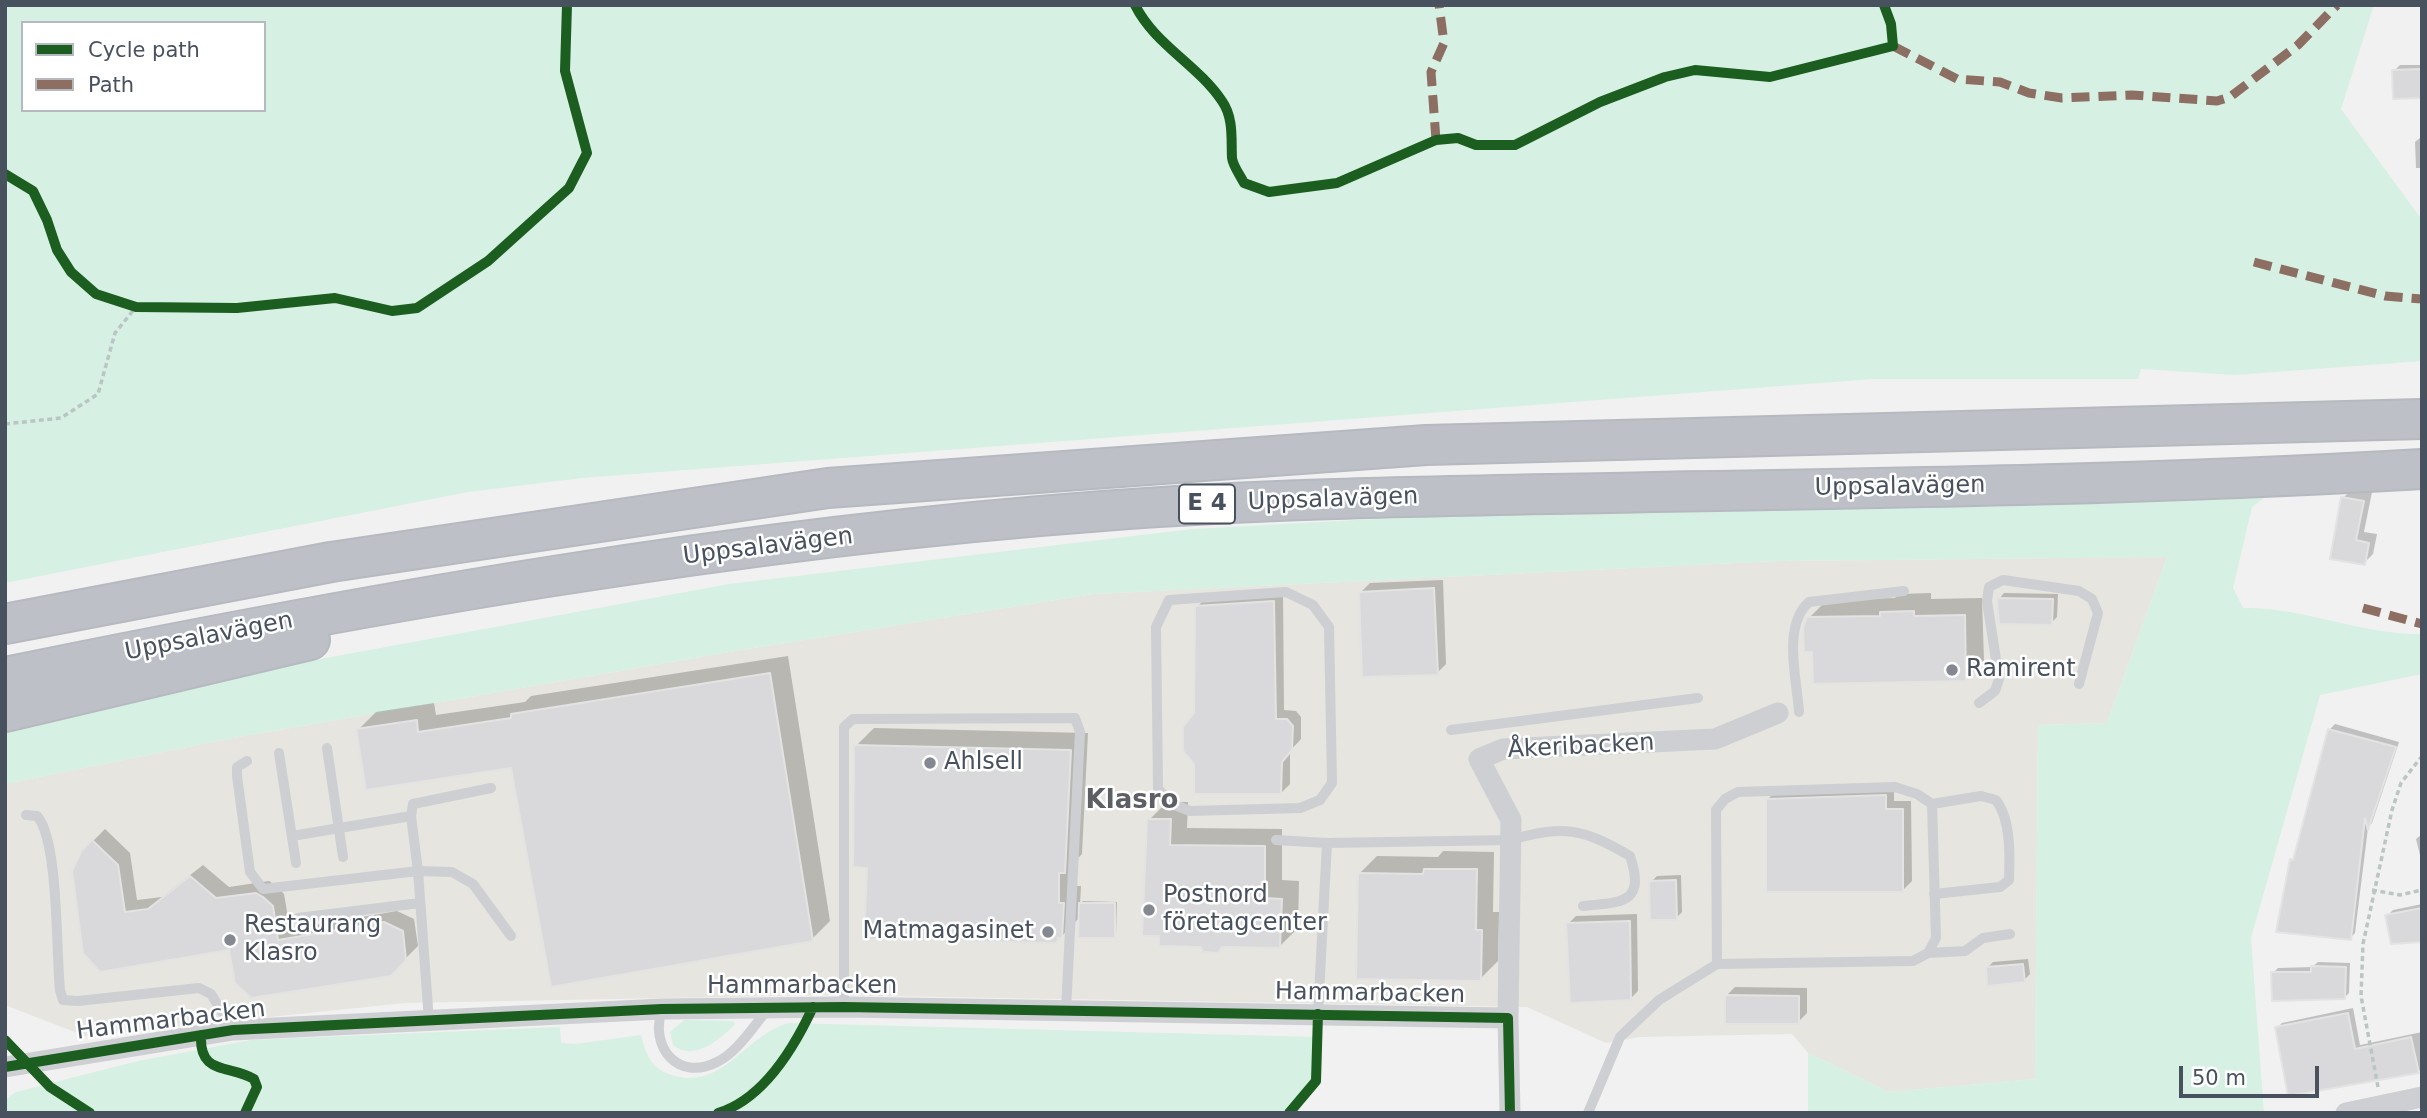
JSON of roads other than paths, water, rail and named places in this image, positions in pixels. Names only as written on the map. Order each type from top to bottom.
[{"type":"highway","name":"Uppsalavägen","points":[[5,624],[331,562],[828,488],[1426,445],[2422,419]]},
{"type":"highway","name":"Uppsalavägen","points":[[5,677],[253,627],[583,573],[780,544],[1098,511],[1263,501],[1946,487],[2422,469]]},
{"type":"highway","points":[[5,712],[583,573]]},
{"type":"street","name":"Åkeribacken","points":[[1508,1018],[1511,820],[1479,759],[1503,749],[1715,739],[1777,713]]},
{"type":"street","name":"Hammarbacken","points":[[5,1067],[233,1030],[662,1009],[844,1007],[1508,1018]]},
{"type":"street","points":[[1508,1018],[1510,1113]]},
{"type":"street","points":[[2346,1113],[2422,1097]]},
{"type":"lane","points":[[1979,703],[1994,691],[1999,679],[1987,601],[1989,587],[2003,580],[2079,592],[2092,599],[2098,614],[2079,684]]},
{"type":"lane","points":[[1799,712],[1793,635],[1799,611],[1808,602],[1904,591]]},
{"type":"lane","points":[[1286,592],[1313,605],[1329,627],[1330,709],[1332,783],[1320,800],[1300,808],[1287,809],[1190,811],[1172,804],[1158,789],[1156,627],[1160,614],[1169,600],[1286,592]]},
{"type":"lane","points":[[1451,730],[1698,698]]},
{"type":"lane","points":[[844,1007],[844,727],[853,719],[1075,718],[1080,732],[1074,895],[1066,1010]]},
{"type":"lane","points":[[327,748],[343,857]]},
{"type":"lane","points":[[279,753],[296,863]]},
{"type":"lane","points":[[247,761],[237,767],[237,776],[250,872],[263,889],[418,871],[452,872],[473,884],[511,936]]},
{"type":"lane","points":[[1717,964],[1716,810],[1725,799],[1738,792],[1895,787],[1917,794],[1932,804],[1981,796],[1996,800],[2004,811],[2010,864],[2009,880],[2000,887],[1934,894]]},
{"type":"lane","points":[[429,1021],[418,871],[411,816],[413,804],[491,788]]},
{"type":"lane","points":[[1928,953],[1936,939],[1932,804]]},
{"type":"lane","points":[[26,815],[37,816],[47,831],[63,1000],[78,1001],[199,988],[211,994],[233,1030]]},
{"type":"lane","points":[[292,836],[411,816]]},
{"type":"lane","points":[[1276,840],[1327,843],[1511,840],[1565,829],[1604,840],[1630,856],[1637,877],[1633,892],[1621,902],[1583,906]]},
{"type":"lane","points":[[1318,1014],[1327,843]]},
{"type":"lane","points":[[298,918],[420,904]]},
{"type":"lane","points":[[1588,1113],[1620,1037],[1659,1000],[1717,964],[1913,961],[1928,953],[1965,951],[1983,939],[2010,934]]},
{"type":"lane","points":[[662,1009],[657,1038],[664,1052],[674,1061],[693,1068],[717,1062],[732,1051],[769,1007]]},
{"type":"place","name":"Ramirent","points":[[1952,670]]},
{"type":"place","name":"Ahlsell","points":[[930,763]]},
{"type":"place","name":"Postnord företagcenter","points":[[1149,910]]},
{"type":"place","name":"Matmagasinet","points":[[1048,932]]},
{"type":"place","name":"Restaurang Klasro","points":[[230,940]]},
{"type":"district","name":"Klasro","points":[[1132,801]]}]
